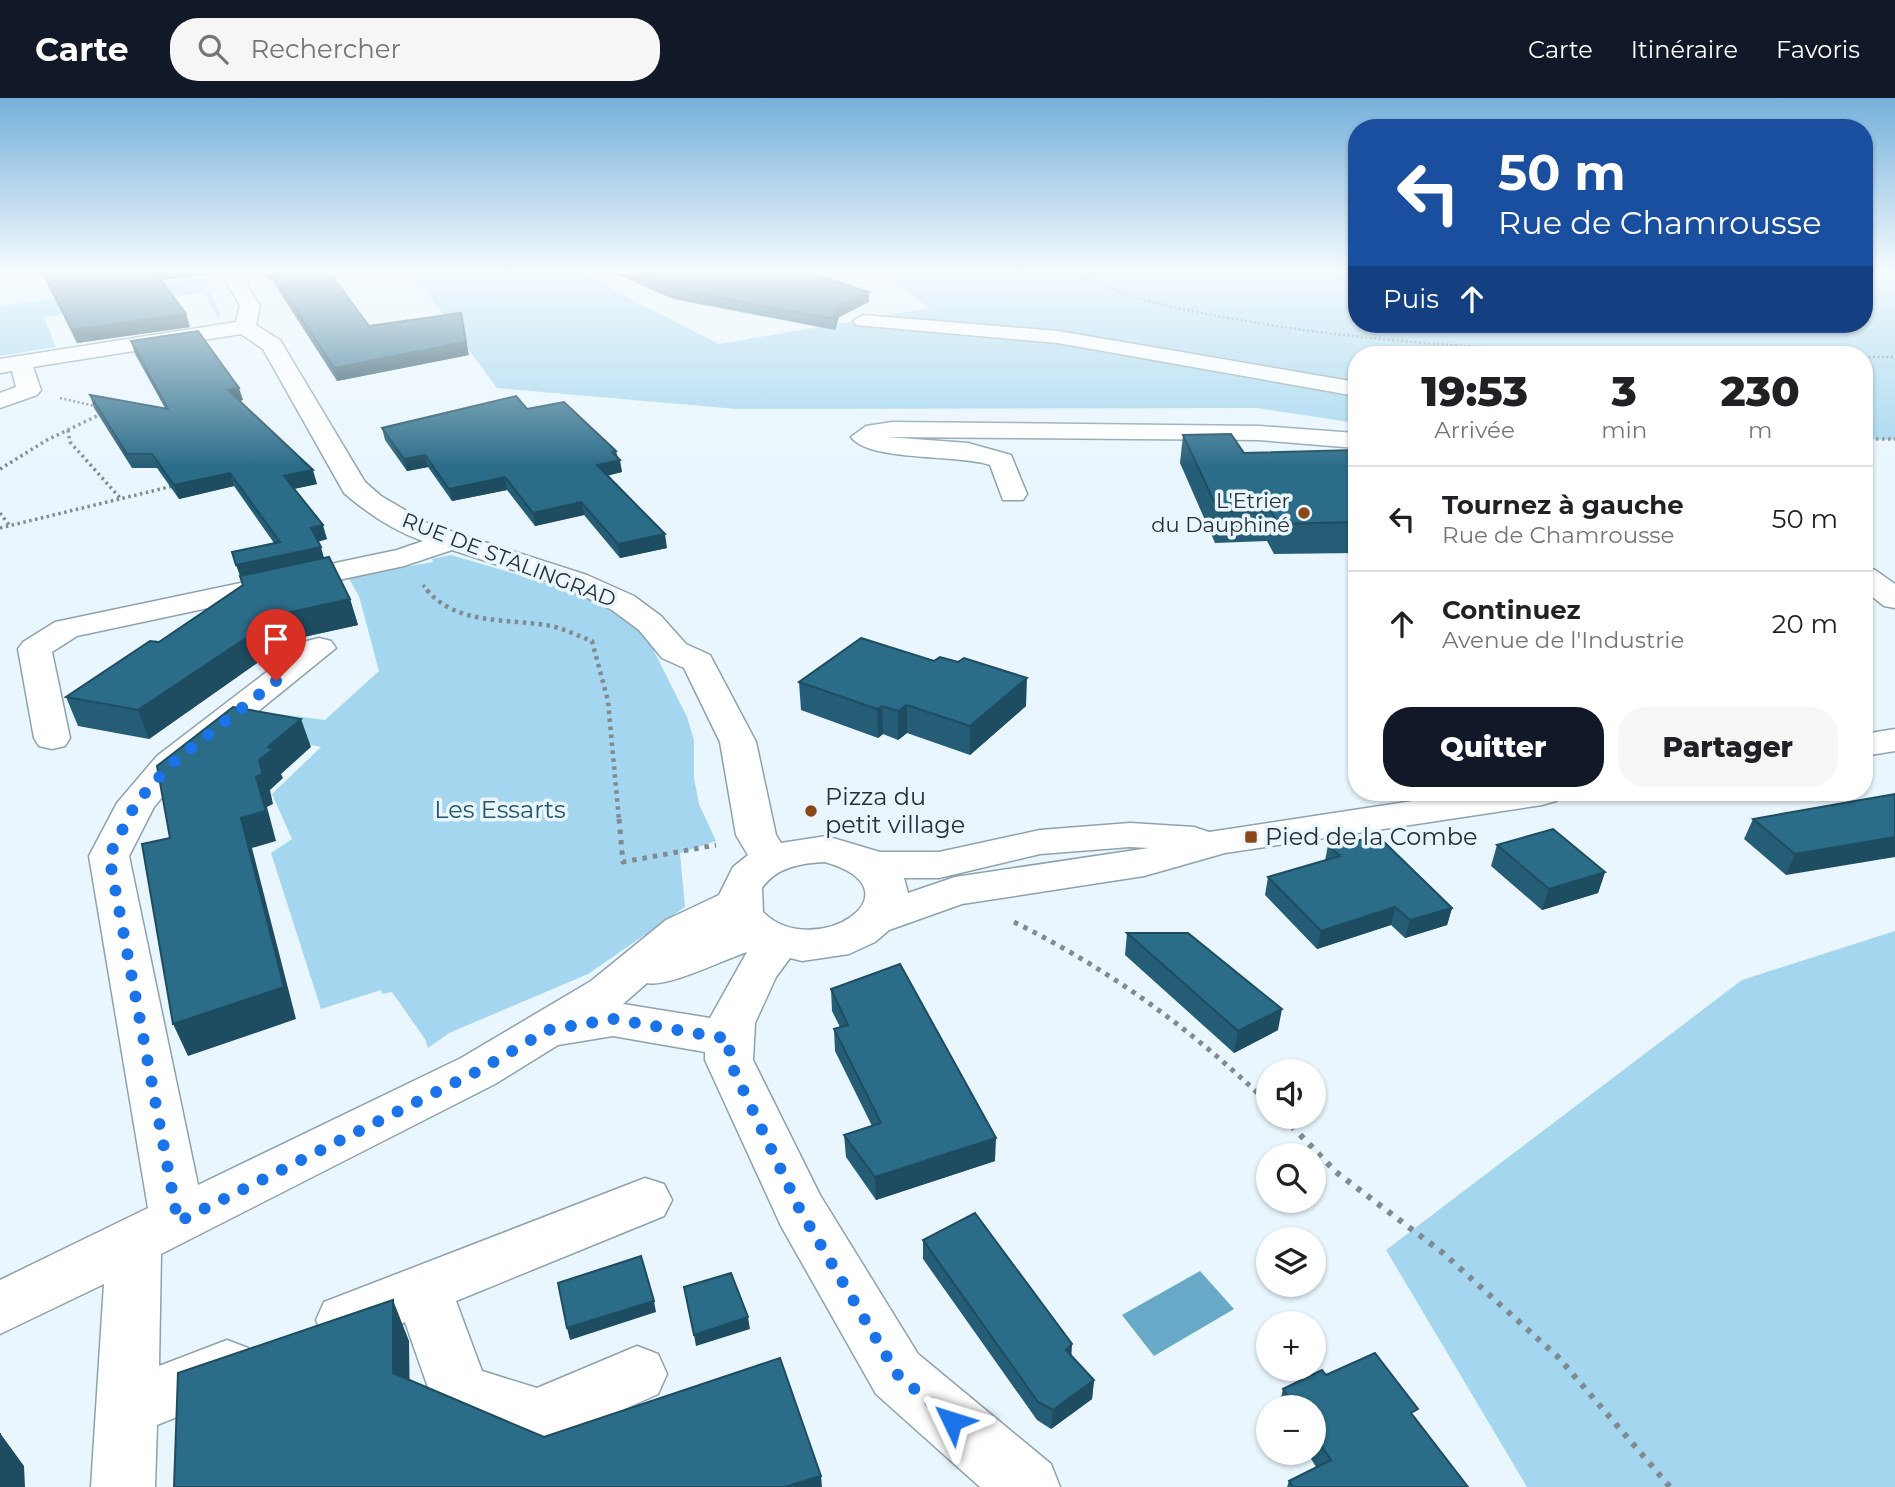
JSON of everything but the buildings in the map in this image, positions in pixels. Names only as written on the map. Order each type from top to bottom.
[{"type":"street","points":[[0,401],[29,390],[10,365],[178,338],[182,356],[162,363]]},
{"type":"street","name":"RUE DE STALINGRAD","points":[[261,338],[272,345],[355,487],[391,515],[450,541],[576,581],[623,603],[650,623],[674,652],[698,662],[738,742],[764,847]]},
{"type":"street","points":[[1063,338],[1348,388]]},
{"type":"street","points":[[1013,494],[1002,460],[988,453],[962,449],[898,447],[864,437],[875,431],[892,429],[1259,433],[1348,440]]},
{"type":"street","points":[[52,738],[34,649],[66,629],[404,558],[450,541]]},
{"type":"street","points":[[1873,583],[1895,599]]},
{"type":"street","points":[[123,1487],[128,1407],[156,1232],[109,856],[136,803],[170,765],[319,648]]},
{"type":"street","points":[[1873,744],[1895,740]]},
{"type":"street","points":[[879,918],[955,891],[1144,863],[1222,841],[1489,801]]},
{"type":"street","points":[[873,865],[939,865],[1040,842],[1130,835],[1222,841]]},
{"type":"street","points":[[0,1308],[478,1071],[607,992],[693,954],[758,926],[799,946],[846,940],[865,930],[879,918],[887,904],[888,890],[883,877],[873,865],[852,854],[826,849],[788,853],[764,847],[753,872],[742,887],[758,926],[739,1003],[731,1023],[729,1060],[800,1210],[897,1374],[1028,1487]]},
{"type":"street","points":[[548,1030],[613,1019],[730,1039]]},
{"type":"street","points":[[128,1407],[645,1200]]},
{"type":"street","points":[[423,1289],[459,1393],[538,1418],[637,1374]]},
{"type":"path","points":[[1376,338],[1455,346]]},
{"type":"path","points":[[1873,357],[1895,357]]},
{"type":"path","points":[[0,469],[68,430],[110,410],[29,390]]},
{"type":"path","points":[[68,430],[70,442],[121,499]]},
{"type":"path","points":[[1873,439],[1895,439]]},
{"type":"path","points":[[0,528],[184,483]]},
{"type":"path","points":[[0,513],[9,525]]},
{"type":"path","points":[[404,558],[431,598],[478,620],[552,626],[592,641],[608,701],[623,862],[691,852],[764,847]]},
{"type":"path","points":[[955,891],[958,896],[1064,945],[1159,1011],[1256,1090]]},
{"type":"path","points":[[1295,1129],[1336,1172],[1443,1253],[1558,1357],[1670,1487]]},
{"type":"green space","points":[[0,338],[52,338],[56,347],[0,356]]},
{"type":"green space","points":[[460,338],[707,338],[719,344],[755,338],[1895,338],[1895,440],[1873,439],[1873,346],[1348,346],[1348,422],[1257,408],[736,409],[497,388]]},
{"type":"green space","name":"Les Essarts","points":[[451,555],[564,588],[615,612],[640,632],[653,649],[687,717],[694,740],[694,778],[699,804],[716,841],[680,853],[685,907],[588,974],[449,1033],[428,1048],[425,1039],[392,992],[382,994],[381,990],[321,1009],[271,853],[292,839],[272,794],[321,747],[257,733],[279,714],[325,720],[379,671],[359,596],[348,577],[433,562],[432,559]]},
{"type":"green space","points":[[1895,931],[1895,1487],[1527,1487],[1386,1250],[1742,980]]},
{"type":"shaded area","points":[[1200,1271],[1234,1309],[1154,1356],[1122,1315]]},
{"type":"place","name":"L'Etrier du Dauphiné","points":[[1304,513]]},
{"type":"place","name":"Pizza du petit village","points":[[811,811]]},
{"type":"place","name":"Pied de la Combe","points":[[1251,837]]},
{"type":"route","points":[[276,681],[170,765],[136,803],[109,856],[178,1222],[478,1071],[548,1030],[613,1019],[730,1039],[729,1060],[800,1210],[897,1374],[952,1421]]}]
